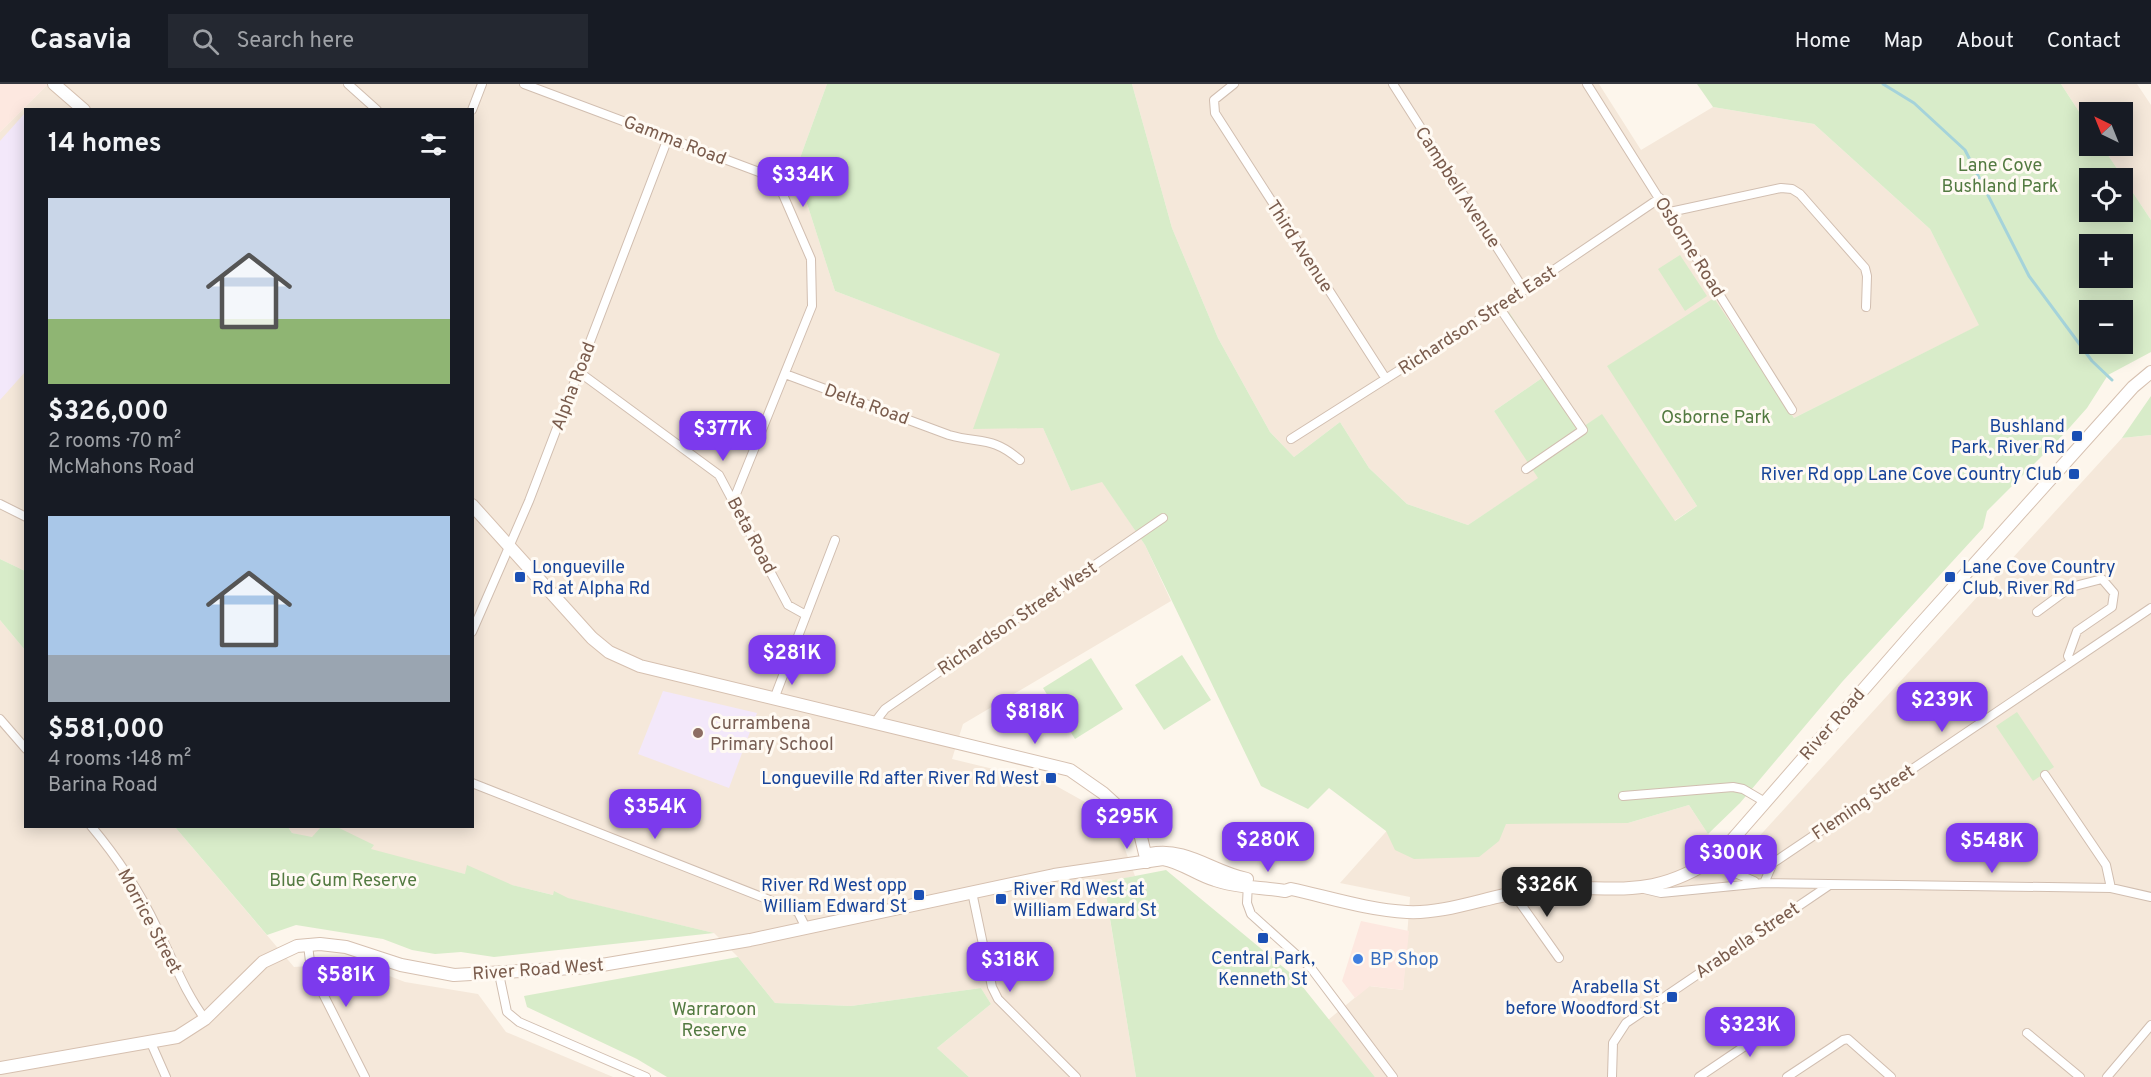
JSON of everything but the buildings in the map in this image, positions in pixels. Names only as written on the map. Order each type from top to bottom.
[{"type":"main road","points":[[54,84],[82,108]]},
{"type":"main road","name":"River Road","points":[[1291,889],[1404,912],[1431,910],[1513,893],[1557,889],[1640,888],[1683,877],[1719,855],[1917,628],[2133,387],[2151,372]]},
{"type":"main road","points":[[474,507],[592,638],[609,652],[640,666],[1070,770],[1083,777],[1134,821],[1140,830],[1146,858]]},
{"type":"main road","name":"River Road West","points":[[0,1068],[151,1043],[187,1032],[205,1019],[263,962],[286,950],[308,945],[345,947],[401,965],[454,975],[590,967],[696,950],[1106,866],[1112,861],[1146,858],[1175,852],[1248,883],[1285,891],[1291,889]]},
{"type":"street","points":[[348,84],[375,108]]},
{"type":"street","points":[[473,108],[482,84]]},
{"type":"street","name":"Gamma Road","points":[[524,84],[759,172],[782,190],[811,259],[812,306],[734,498]]},
{"type":"street","name":"Third Avenue","points":[[1234,84],[1215,100],[1215,113],[1386,379]]},
{"type":"street","name":"Campbell Avenue","points":[[1393,84],[1524,290]]},
{"type":"street","name":"Osborne Road","points":[[1587,84],[1670,212],[1792,410]]},
{"type":"street","name":"Alpha Road","points":[[474,627],[579,372],[668,138]]},
{"type":"street","points":[[1670,212],[1781,188],[1792,189],[1800,194],[1865,268],[1866,307]]},
{"type":"street","name":"Richardson Street East","points":[[1291,439],[1499,307],[1660,198]]},
{"type":"street","points":[[1499,307],[1583,430],[1526,469]]},
{"type":"street","name":"Beta Road","points":[[579,372],[719,475],[734,498],[788,605],[806,615]]},
{"type":"street","name":"Delta Road","points":[[785,374],[949,435],[969,440],[994,442],[1020,460]]},
{"type":"street","points":[[0,504],[24,516]]},
{"type":"street","name":"Richardson Street West","points":[[876,722],[885,709],[1163,518]]},
{"type":"street","points":[[774,699],[835,540]]},
{"type":"street","points":[[2037,612],[2071,587],[2102,579],[2114,593],[2112,607],[2077,631],[2068,656],[2071,662]]},
{"type":"street","name":"Fleming Street","points":[[1764,883],[1773,863],[2151,608]]},
{"type":"street","points":[[0,719],[24,747]]},
{"type":"street","points":[[2045,776],[2106,865],[2111,888]]},
{"type":"street","points":[[474,784],[787,907],[798,912],[806,928]]},
{"type":"street","points":[[1623,796],[1733,787],[1743,789],[1765,802]]},
{"type":"street","name":"Morrice Street","points":[[93,828],[114,855],[156,925],[191,999],[205,1019]]},
{"type":"street","points":[[1719,855],[1730,869],[1742,877],[1764,883]]},
{"type":"street","points":[[1248,883],[1249,909],[1255,919],[1311,968],[1393,1077]]},
{"type":"street","points":[[1640,888],[1661,893],[1764,883],[2111,888],[2151,897]]},
{"type":"street","name":"Arabella Street","points":[[1612,1077],[1613,1042],[1626,1023],[1828,885]]},
{"type":"street","points":[[972,892],[992,987],[998,999],[1076,1077]]},
{"type":"street","points":[[1513,893],[1559,958]]},
{"type":"street","points":[[308,945],[311,970],[365,1077]]},
{"type":"street","points":[[499,974],[507,1012],[519,1022],[646,1077]]},
{"type":"street","points":[[1699,1077],[1785,1019]]},
{"type":"street","points":[[2107,1077],[2151,1026]]},
{"type":"street","points":[[2027,1033],[2080,1077]]},
{"type":"street","points":[[1786,1077],[1848,1039],[1891,1077]]},
{"type":"street","points":[[151,1043],[166,1077]]},
{"type":"shaded area","points":[[0,84],[48,84],[0,132]]},
{"type":"shaded area","points":[[48,84],[827,84],[796,169],[835,291],[1001,354],[1043,428],[1071,491],[1102,481],[1145,545],[1171,601],[963,724],[952,759],[1051,783],[1085,802],[1117,828],[1135,876],[1104,883],[1136,1077],[969,1077],[937,1048],[991,1004],[981,988],[851,1006],[775,1003],[738,957],[714,933],[292,833],[289,828],[474,828],[474,108],[24,108]]},
{"type":"shaded area","points":[[1132,84],[1599,84],[1641,150],[1713,107],[1814,124],[1930,229],[1980,325],[1794,418],[1714,299],[1608,366],[1697,506],[1674,521],[1602,415],[1584,426],[1508,312],[1502,317],[1542,378],[1494,411],[1539,478],[1468,525],[1407,504],[1369,468],[1340,422],[1294,457],[1270,432],[1218,338],[1172,228]]},
{"type":"shaded area","points":[[2061,84],[2137,84],[2151,105],[2151,220],[2133,193],[2133,168],[2117,168],[2109,156],[2133,156],[2133,102],[2079,102],[2079,112]]},
{"type":"shaded area","points":[[24,108],[24,571],[0,559],[0,132]]},
{"type":"shaded area","points":[[24,114],[24,373],[0,400],[0,141]]},
{"type":"shaded area","points":[[2151,435],[2151,1077],[1375,1077],[1328,1020],[1369,986],[1403,990],[1410,897],[1340,883],[1427,786],[1628,823],[1689,805],[1708,834],[1744,853],[2122,438]]},
{"type":"shaded area","points":[[0,620],[24,649],[24,828],[176,828],[294,967],[361,965],[405,982],[478,994],[506,1032],[613,1077],[0,1077]]},
{"type":"shaded area","name":"Currambena Primary School","points":[[663,691],[757,713],[729,788],[638,754]]},
{"type":"shaded area","points":[[1361,921],[1409,931],[1403,990],[1370,986],[1355,998],[1342,981]]},
{"type":"green space","points":[[827,84],[1132,84],[1172,228],[1218,338],[1270,432],[1294,457],[1340,422],[1369,468],[1407,504],[1468,525],[1538,478],[1494,411],[1542,378],[1502,317],[1509,312],[1584,426],[1602,414],[1675,521],[1697,506],[1607,366],[1714,298],[1794,418],[1979,325],[1930,229],[1814,124],[1713,107],[1697,84],[2061,84],[2079,112],[2079,156],[2109,156],[2117,168],[2079,168],[2079,222],[2133,222],[2133,193],[2151,220],[2151,352],[2108,375],[2087,408],[2063,435],[1987,511],[1983,528],[1842,682],[1740,803],[1708,834],[1689,805],[1628,823],[1506,824],[1499,841],[1479,857],[1414,859],[1395,850],[1386,831],[1329,788],[1308,809],[1261,786],[1145,545],[1102,482],[1071,491],[1043,428],[973,429],[1000,354],[835,291],[796,169]]},
{"type":"green space","points":[[1680,255],[1707,296],[1685,311],[1658,269]]},
{"type":"green space","points":[[2151,396],[2151,435],[2122,438]]},
{"type":"green space","points":[[0,559],[24,571],[24,649],[0,620]]},
{"type":"green space","points":[[1182,655],[1211,700],[1164,730],[1135,685]]},
{"type":"green space","points":[[1091,658],[1123,709],[1075,739],[1043,688]]},
{"type":"green space","points":[[2017,712],[2054,767],[2033,781],[1996,726]]},
{"type":"green space","name":"Blue Gum Reserve","points":[[176,828],[289,828],[292,833],[312,837],[320,828],[339,828],[374,845],[371,849],[465,874],[467,865],[512,885],[553,895],[554,891],[568,898],[714,933],[494,957],[461,952],[435,954],[412,950],[383,939],[296,925],[267,935]]},
{"type":"green space","points":[[1166,870],[1294,976],[1375,1077],[1136,1077],[1104,882]]},
{"type":"green space","name":"Warraroon Reserve","points":[[738,957],[775,1003],[851,1006],[981,988],[991,1004],[937,1048],[969,1077],[667,1077],[637,1059],[527,1007],[524,996]]},
{"type":"waterway","points":[[1883,84],[1914,103],[1965,150],[2029,276],[2092,361],[2112,380]]},
{"type":"place","name":"Bushland Park, River Rd","points":[[2077,436]]},
{"type":"place","name":"River Rd opp Lane Cove Country Club","points":[[2074,474]]},
{"type":"place","name":"Longueville Rd at Alpha Rd","points":[[520,577]]},
{"type":"place","name":"Lane Cove Country Club, River Rd","points":[[1950,577]]},
{"type":"place","name":"Currambena Primary School","points":[[698,733]]},
{"type":"place","name":"Longueville Rd after River Rd West","points":[[1051,778]]},
{"type":"place","name":"River Rd West opp William Edward St","points":[[919,895]]},
{"type":"place","name":"River Rd West at William Edward St","points":[[1001,899]]},
{"type":"place","name":"Central Park, Kenneth St","points":[[1263,938]]},
{"type":"place","name":"BP Shop","points":[[1358,959]]},
{"type":"place","name":"Arabella St before Woodford St","points":[[1672,997]]},
{"type":"park label","name":"Lane Cove Bushland Park","points":[[2000,175]]},
{"type":"park label","name":"Osborne Park","points":[[1716,417]]}]
